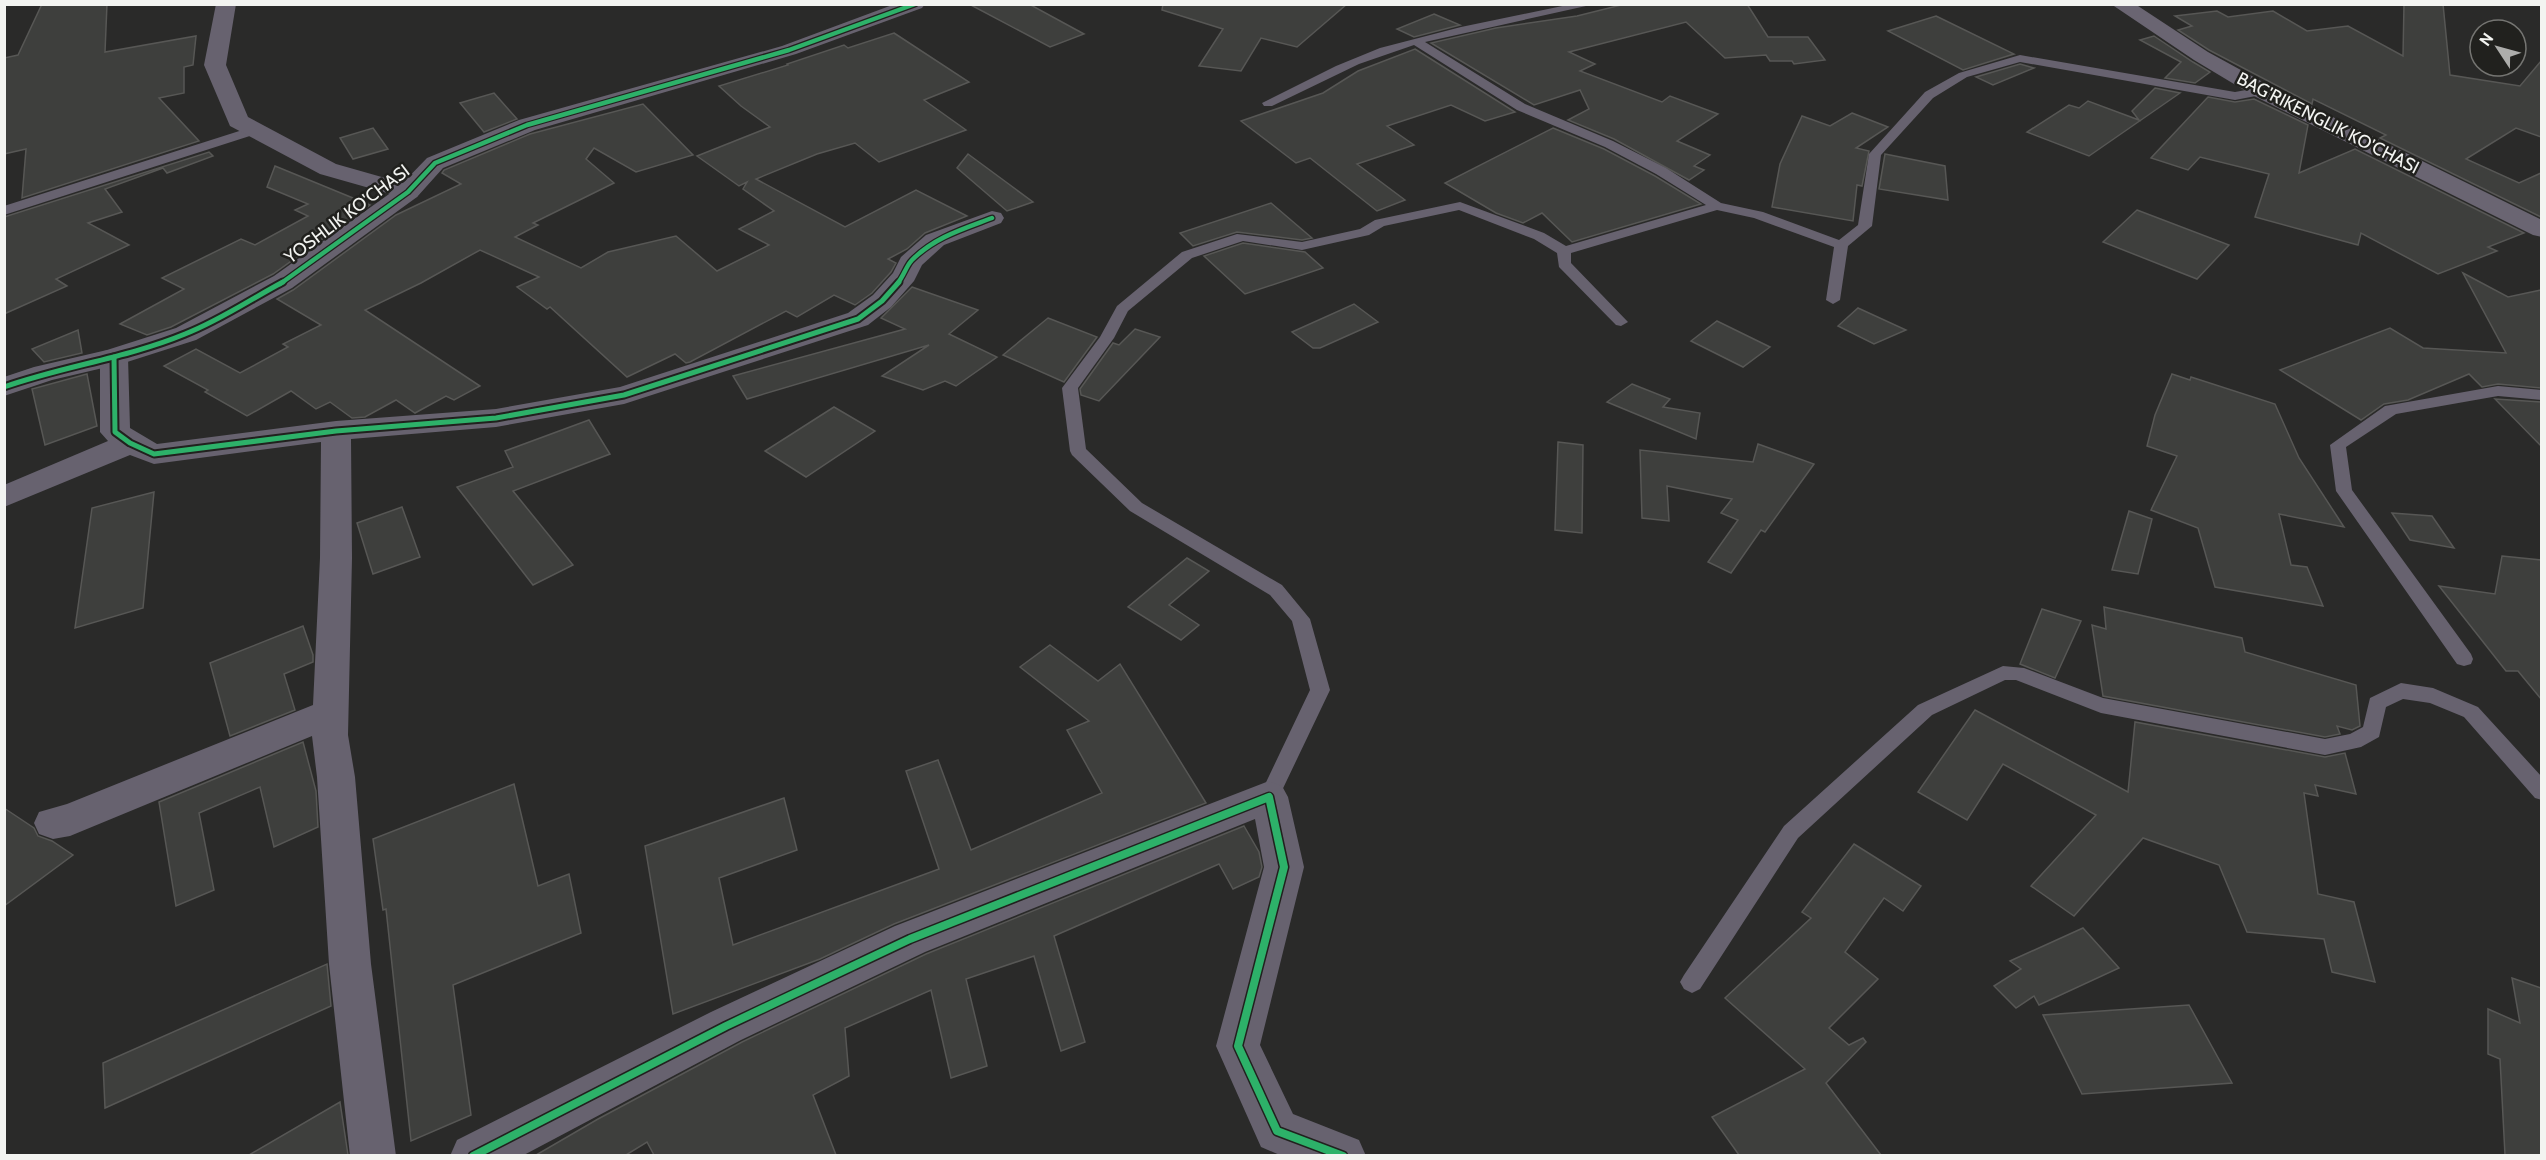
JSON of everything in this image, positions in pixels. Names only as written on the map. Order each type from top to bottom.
[{"type":"main road","name":"BAG'RIKENGLIK KO'CHASI","points":[[2121,4],[2200,56],[2262,91],[2541,230]]},
{"type":"street","points":[[226,4],[215,65],[238,121],[328,169],[408,192]]},
{"type":"street","name":"YOSHLIK KO'CHASI","points":[[4,387],[44,373],[114,357],[186,334],[283,282],[408,192],[435,163],[527,125],[789,50],[915,4]]},
{"type":"street","points":[[114,357],[115,432],[130,443],[154,454],[336,431],[496,418],[624,395],[858,319],[882,301],[905,275],[910,262],[934,240],[992,218]]},
{"type":"street","points":[[336,431],[336,558],[330,713],[350,964],[373,1155]]},
{"type":"street","points":[[4,498],[130,443]]},
{"type":"street","points":[[53,823],[70,820],[330,713]]},
{"type":"street","points":[[473,1155],[726,1026],[910,939],[1269,797],[1284,867],[1238,1046],[1277,1131],[1343,1155]]},
{"type":"lane","points":[[1268,103],[1381,51],[1415,41],[1590,4]]},
{"type":"lane","points":[[1415,41],[1521,107],[1609,144],[1661,171],[1717,206],[1758,215],[1841,245]]},
{"type":"lane","points":[[1833,300],[1841,245],[1865,226],[1875,154],[1929,94],[1963,75],[2020,58],[2225,95],[2235,96],[2262,91]]},
{"type":"lane","points":[[4,211],[255,130]]},
{"type":"lane","points":[[1269,797],[1320,690],[1301,620],[1276,590],[1136,507],[1078,451],[1070,388],[1107,338],[1122,309],[1187,255],[1242,237],[1302,246],[1364,232],[1380,223],[1460,206],[1539,236],[1564,252],[1717,206]]},
{"type":"lane","points":[[1564,252],[1564,264],[1621,322]]},
{"type":"lane","points":[[2464,659],[2344,491],[2338,445],[2391,410],[2498,391],[2541,395]]},
{"type":"lane","points":[[1692,982],[1791,832],[1925,710],[2003,673],[2017,673],[2101,705],[2325,747],[2354,741],[2372,731],[2377,703],[2401,691],[2433,696],[2471,712],[2541,792]]},
{"type":"building","points":[[42,4],[107,4],[105,52],[196,36],[193,65],[184,67],[184,93],[159,98],[199,141],[22,198],[26,149],[4,154],[4,58],[18,55]]},
{"type":"building","points":[[969,4],[1029,4],[1084,34],[1050,47]]},
{"type":"building","points":[[1163,4],[1347,4],[1297,47],[1261,38],[1241,71],[1199,66],[1223,29],[1162,10]]},
{"type":"building","points":[[1625,4],[1747,4],[1768,37],[1808,37],[1825,60],[1794,64],[1792,61],[1770,61],[1766,55],[1725,58],[1686,22],[1569,52],[1595,64],[1580,71],[1662,102],[1670,96],[1718,114],[1677,141],[1710,155],[1694,166],[1704,170],[1689,180],[1614,139],[1568,120],[1589,109],[1580,90],[1534,105],[1431,43],[1496,28],[1577,16]]},
{"type":"building","points":[[2404,4],[2443,4],[2450,75],[2520,86],[2541,61],[2541,137],[2516,128],[2466,159],[2519,183],[2541,173],[2541,217],[2380,138],[2386,135],[2313,99],[2312,104],[2209,50],[2178,30],[2192,26],[2175,16],[2217,11],[2228,17],[2273,11],[2307,31],[2348,26],[2403,56]]},
{"type":"building","points":[[1434,14],[1460,25],[1414,37],[1397,29]]},
{"type":"building","points":[[1936,16],[2014,54],[1963,70],[1888,31]]},
{"type":"building","points":[[894,33],[969,82],[924,100],[966,130],[879,162],[855,143],[817,154],[756,179],[845,227],[916,190],[967,216],[925,233],[907,249],[888,259],[896,263],[891,272],[872,293],[855,305],[834,295],[797,317],[786,311],[690,362],[686,363],[675,354],[627,377],[550,307],[547,309],[517,287],[539,277],[480,250],[421,283],[365,310],[480,386],[454,400],[446,396],[415,413],[396,400],[365,417],[352,418],[330,402],[316,409],[291,391],[247,416],[205,392],[208,390],[164,366],[196,349],[240,373],[288,347],[283,344],[321,325],[277,299],[293,290],[396,215],[461,184],[442,173],[444,170],[530,134],[643,104],[693,155],[636,172],[594,148],[586,159],[614,183],[533,223],[538,225],[515,237],[581,268],[608,252],[676,236],[717,271],[769,245],[739,229],[774,211],[743,189],[747,182],[739,186],[697,156],[770,127],[741,106],[719,86],[844,45],[848,48]]},
{"type":"building","points":[[2154,36],[2210,72],[2195,83],[2165,78],[2181,62],[2140,40]]},
{"type":"building","points":[[1415,49],[1515,112],[1485,121],[1451,105],[1387,126],[1414,145],[1357,164],[1405,200],[1377,211],[1310,158],[1296,163],[1241,121],[1323,93],[1358,71]]},
{"type":"building","points":[[2020,64],[2034,68],[1993,85],[1976,77]]},
{"type":"building","points":[[2155,88],[2180,93],[2089,156],[2027,132],[2069,105],[2079,108],[2088,101],[2139,120],[2132,111]]},
{"type":"building","points":[[494,93],[517,119],[484,132],[460,103]]},
{"type":"building","points":[[2208,97],[2235,102],[2254,99],[2308,125],[2299,173],[2355,149],[2524,233],[2488,247],[2497,251],[2438,274],[2361,233],[2358,245],[2255,217],[2269,174],[2200,157],[2188,170],[2151,158]]},
{"type":"building","points":[[1852,113],[1888,127],[1856,148],[1869,151],[1862,186],[1857,185],[1853,221],[1772,207],[1780,164],[1802,116],[1830,126]]},
{"type":"building","points":[[373,128],[388,149],[353,159],[340,138]]},
{"type":"building","points":[[1553,128],[1604,149],[1701,204],[1572,242],[1542,213],[1523,223],[1496,213],[1445,183]]},
{"type":"building","points":[[209,152],[213,156],[167,173],[163,168],[105,189],[122,212],[88,223],[129,245],[56,279],[67,286],[4,314],[4,217]]},
{"type":"building","points":[[968,154],[1033,202],[1007,211],[957,168]]},
{"type":"building","points":[[1885,154],[1945,166],[1948,200],[1879,189]]},
{"type":"building","points":[[275,166],[370,205],[273,274],[171,327],[147,335],[120,324],[184,289],[162,278],[241,239],[255,245],[308,216],[295,210],[308,204],[267,187]]},
{"type":"building","points":[[1271,203],[1312,238],[1302,240],[1237,232],[1193,246],[1180,233]]},
{"type":"building","points":[[2137,210],[2229,245],[2197,279],[2103,242]]},
{"type":"building","points":[[1243,243],[1305,252],[1323,268],[1245,294],[1204,256]]},
{"type":"building","points":[[2463,273],[2508,297],[2541,290],[2541,388],[2498,384],[2482,387],[2469,374],[2408,400],[2384,404],[2361,420],[2280,370],[2390,328],[2423,348],[2506,353]]},
{"type":"building","points":[[912,287],[978,310],[949,334],[997,357],[956,386],[945,381],[923,390],[882,376],[929,345],[747,399],[733,376],[905,329],[881,318]]},
{"type":"building","points":[[1354,304],[1378,322],[1320,348],[1313,348],[1292,332]]},
{"type":"building","points":[[1858,308],[1906,330],[1874,344],[1838,326]]},
{"type":"building","points":[[1048,318],[1097,337],[1064,382],[1003,355]]},
{"type":"building","points":[[1717,321],[1770,347],[1743,367],[1691,341]]},
{"type":"building","points":[[1135,329],[1160,337],[1099,401],[1081,395],[1080,389],[1113,343],[1119,345]]},
{"type":"building","points":[[78,330],[82,353],[44,362],[32,349]]},
{"type":"building","points":[[87,374],[97,426],[45,445],[32,389]]},
{"type":"building","points":[[2172,374],[2190,380],[2191,377],[2275,404],[2299,458],[2344,527],[2279,514],[2291,565],[2307,567],[2323,606],[2215,587],[2198,528],[2151,510],[2177,456],[2147,446],[2155,415]]},
{"type":"building","points":[[1632,384],[1670,399],[1663,407],[1700,413],[1696,439],[1607,402]]},
{"type":"building","points":[[2495,399],[2541,402],[2541,446]]},
{"type":"building","points":[[834,407],[875,431],[806,477],[765,451]]},
{"type":"building","points":[[589,420],[610,454],[513,491],[573,565],[533,585],[457,487],[513,467],[505,451]]},
{"type":"building","points":[[1558,442],[1583,445],[1582,533],[1555,530]]},
{"type":"building","points":[[1758,444],[1814,464],[1765,532],[1761,530],[1731,573],[1708,562],[1738,520],[1721,513],[1732,499],[1667,486],[1669,521],[1642,518],[1640,450],[1753,462]]},
{"type":"building","points":[[154,492],[143,608],[75,628],[92,508]]},
{"type":"building","points":[[402,507],[420,557],[373,574],[357,523]]},
{"type":"building","points":[[2129,511],[2152,519],[2138,574],[2112,570]]},
{"type":"building","points":[[2392,513],[2432,516],[2454,548],[2410,540]]},
{"type":"building","points":[[2502,556],[2541,560],[2541,699],[2518,671],[2506,671],[2439,586],[2495,594]]},
{"type":"building","points":[[1187,558],[1209,571],[1169,605],[1199,625],[1181,640],[1128,607]]},
{"type":"building","points":[[2104,607],[2242,638],[2245,652],[2356,685],[2360,726],[2352,730],[2337,726],[2340,734],[2325,737],[2103,696],[2092,625],[2106,629]]},
{"type":"building","points":[[2042,609],[2081,621],[2055,678],[2020,664]]},
{"type":"building","points":[[303,626],[313,655],[313,662],[284,674],[295,710],[230,736],[210,663]]},
{"type":"building","points":[[1050,645],[1098,681],[1120,664],[1206,803],[894,924],[820,959],[673,1014],[645,846],[784,798],[797,850],[719,878],[733,945],[939,869],[906,771],[938,760],[971,850],[1102,793],[1067,730],[1089,721],[1020,667]]},
{"type":"building","points":[[1975,710],[2128,792],[2135,722],[2325,757],[2345,753],[2356,794],[2315,785],[2318,796],[2304,793],[2318,894],[2354,902],[2375,982],[2332,972],[2324,939],[2247,932],[2219,865],[2143,838],[2074,916],[2031,886],[2096,815],[2003,764],[1967,820],[1918,792]]},
{"type":"building","points":[[303,742],[316,791],[318,827],[274,847],[260,787],[199,813],[214,890],[176,906],[159,802]]},
{"type":"building","points":[[514,784],[538,886],[569,874],[581,933],[453,985],[471,1115],[411,1141],[386,909],[383,910],[373,839]]},
{"type":"building","points":[[4,808],[34,828],[38,836],[52,841],[73,855],[4,906]]},
{"type":"building","points":[[1244,826],[1259,852],[1262,867],[1259,877],[1233,889],[1219,864],[1054,936],[1085,1042],[1061,1051],[1034,956],[966,979],[987,1066],[951,1078],[931,990],[845,1028],[849,1076],[813,1095],[836,1155],[654,1155],[647,1142],[626,1155],[536,1155],[742,1042],[926,954]]},
{"type":"building","points":[[1854,844],[1921,886],[1903,911],[1884,898],[1845,952],[1878,979],[1829,1028],[1849,1045],[1863,1038],[1866,1042],[1826,1083],[1881,1155],[1739,1155],[1712,1117],[1805,1069],[1725,998],[1811,918],[1802,912]]},
{"type":"building","points":[[2083,928],[2119,968],[2039,1005],[2034,996],[2016,1008],[1994,986],[2021,969],[2010,961]]},
{"type":"building","points":[[327,964],[331,1006],[105,1108],[103,1063]]},
{"type":"building","points":[[2512,978],[2541,988],[2541,1155],[2505,1155],[2500,1059],[2488,1054],[2488,1009],[2520,1023]]},
{"type":"building","points":[[2189,1005],[2232,1083],[2082,1094],[2043,1015]]},
{"type":"building","points":[[340,1102],[348,1155],[249,1155]]},
{"type":"cycle path","points":[[4,387],[44,373],[114,357],[186,334],[283,282],[408,192],[435,163],[527,125],[789,50],[915,4]]},
{"type":"cycle path","points":[[114,357],[115,432],[130,443],[154,454],[336,431],[496,418],[624,395],[858,319],[882,301],[905,275],[910,262],[935,240],[992,218]]},
{"type":"cycle path","points":[[473,1156],[726,1026],[910,939],[1269,797],[1284,867],[1238,1046],[1277,1131],[1343,1156]]}]
